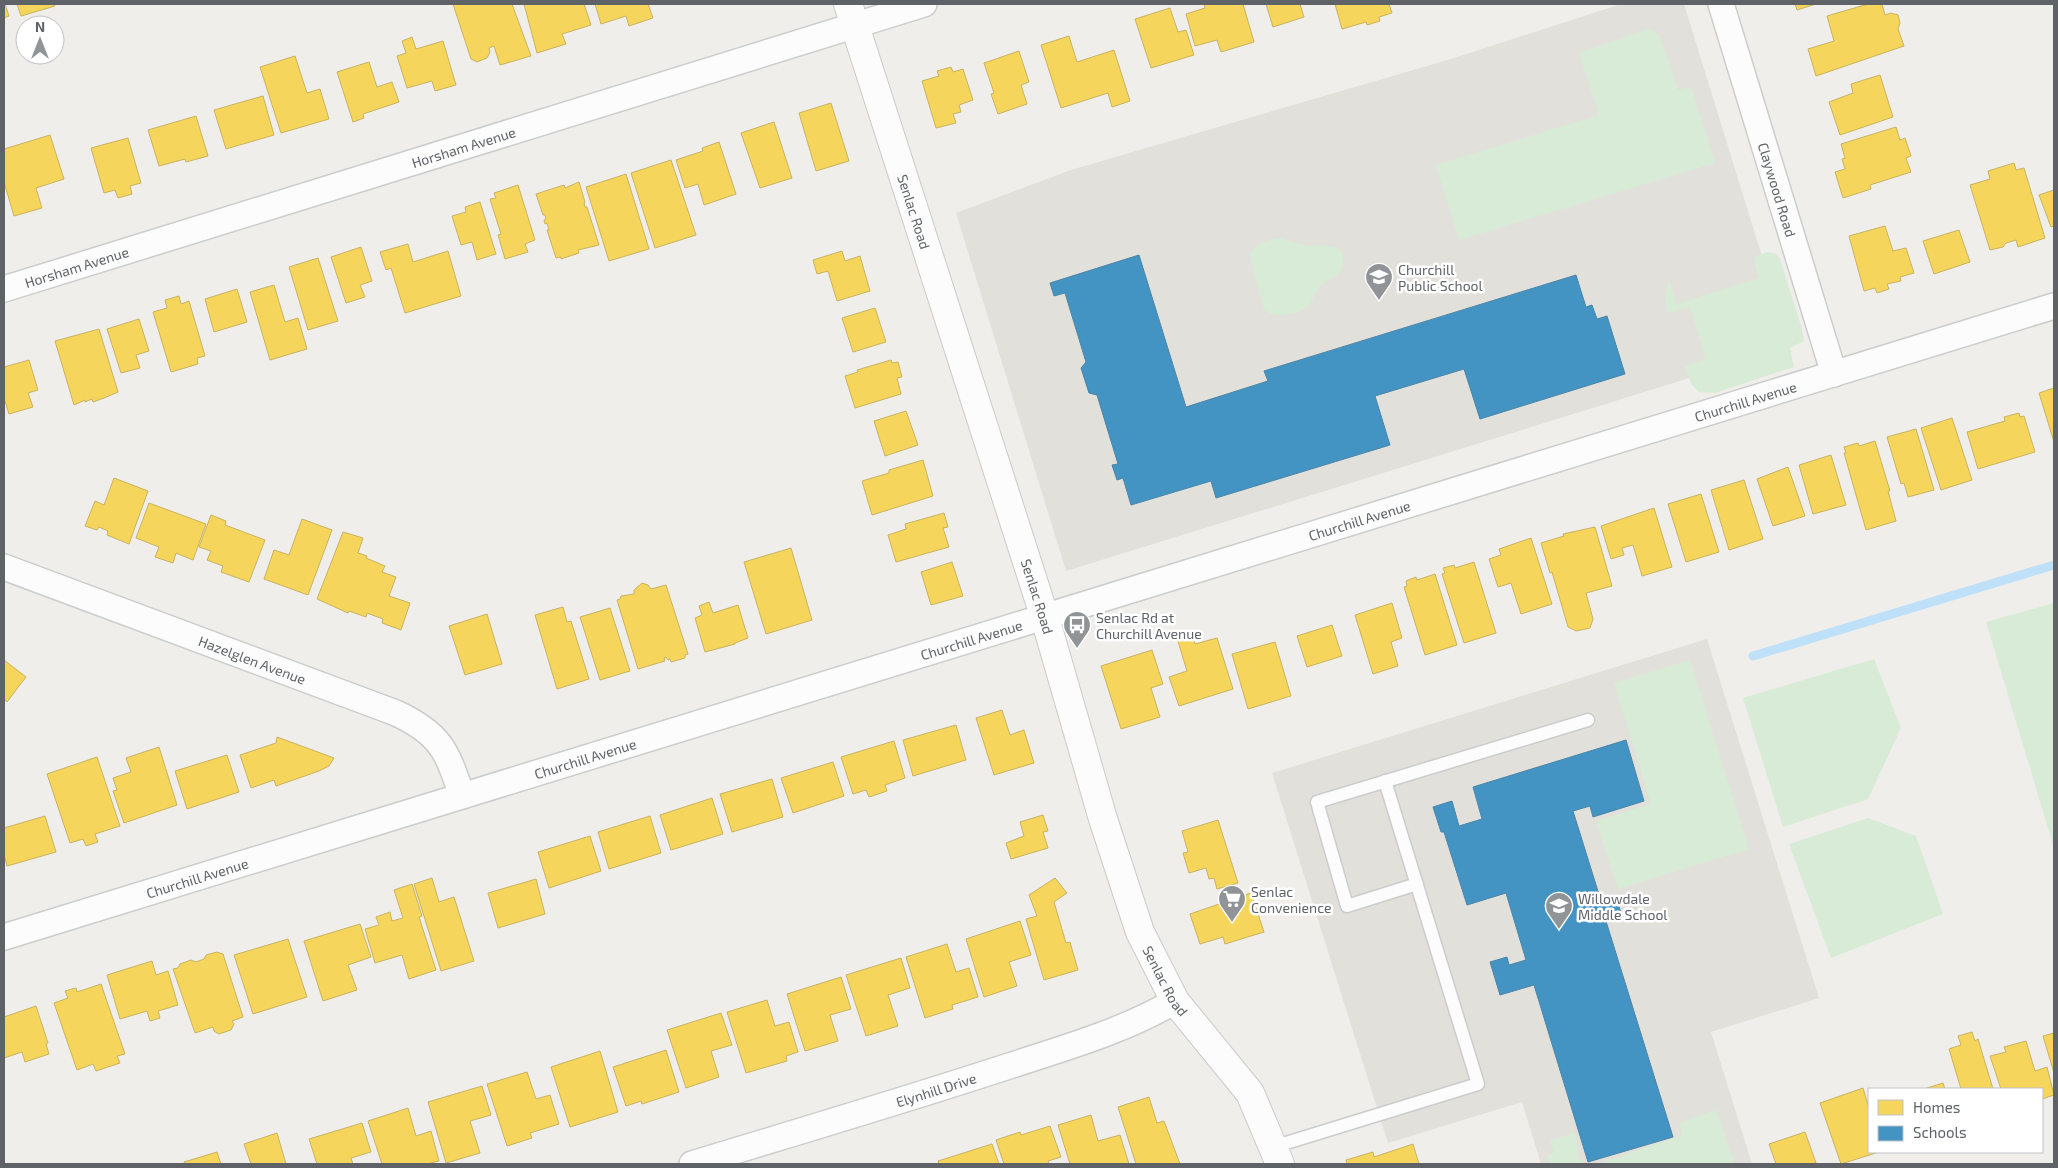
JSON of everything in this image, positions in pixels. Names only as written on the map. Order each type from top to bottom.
[{"type":"street","name":"Horsham Avenue","points":[[4,289],[851,14],[924,4]]},
{"type":"street","name":"Claywood Road","points":[[1721,4],[1834,374]]},
{"type":"street","name":"Senlac Road","points":[[851,14],[1045,618],[1103,819],[1140,932],[1175,1001],[1250,1093],[1276,1155]]},
{"type":"street","name":"Churchill Avenue","points":[[4,937],[2054,306]]},
{"type":"street","name":"Hazelglen Avenue","points":[[4,566],[412,720],[428,731],[441,746],[451,764],[462,796]]},
{"type":"street","name":"Elynhill Drive","points":[[692,1164],[957,1083],[1109,1033],[1155,1013],[1175,1001]]},
{"type":"lane","points":[[1417,884],[1347,906],[1317,802],[1588,720]]},
{"type":"lane","points":[[1276,1155],[1478,1084],[1385,782]]},
{"type":"shaded area","name":"Churchill Public School","points":[[1621,4],[1684,4],[1790,347],[1066,571],[956,213],[1071,170],[1451,59]]},
{"type":"shaded area","name":"Willowdale Middle School","points":[[1707,639],[1819,998],[1711,1032],[1752,1164],[1541,1164],[1522,1102],[1388,1143],[1272,773]]},
{"type":"green space","points":[[1648,29],[1659,34],[1678,90],[1691,87],[1715,163],[1459,240],[1436,165],[1599,115],[1579,53]]},
{"type":"green space","points":[[1277,238],[1305,245],[1328,246],[1341,250],[1343,259],[1339,274],[1321,285],[1309,305],[1294,314],[1274,314],[1264,309],[1249,255],[1258,244]]},
{"type":"green space","points":[[1767,252],[1775,253],[1780,259],[1802,329],[1804,341],[1790,348],[1794,367],[1715,393],[1699,392],[1692,385],[1685,366],[1706,359],[1690,307],[1667,312],[1665,297],[1668,283],[1670,282],[1677,304],[1759,278],[1753,258]]},
{"type":"green space","points":[[2054,603],[2054,848],[1986,622]]},
{"type":"green space","points":[[1874,659],[1901,728],[1868,799],[1783,827],[1743,698]]},
{"type":"green space","points":[[1690,660],[1749,849],[1618,889],[1596,821],[1651,804],[1614,683]]},
{"type":"green space","points":[[1868,818],[1916,836],[1943,914],[1831,958],[1789,844]]},
{"type":"green space","points":[[1716,1110],[1735,1164],[1597,1164],[1682,1135],[1679,1123]]},
{"type":"green space","points":[[1575,1132],[1579,1157],[1585,1164],[1550,1164],[1547,1155],[1554,1152],[1550,1141]]},
{"type":"building: Homes","points":[[4,4],[9,16],[4,18]]},
{"type":"building: Homes","points":[[17,4],[54,4],[55,6],[24,15],[21,15]]},
{"type":"building: Homes","points":[[453,4],[512,4],[531,56],[500,65],[494,46],[489,48],[490,52],[487,58],[477,62],[471,59]]},
{"type":"building: Homes","points":[[524,4],[584,4],[591,25],[562,34],[566,44],[537,53]]},
{"type":"building: Homes","points":[[595,4],[648,4],[653,18],[629,26],[626,16],[601,24]]},
{"type":"building: Homes","points":[[1204,4],[1243,4],[1254,42],[1221,52],[1217,40],[1195,46],[1186,14],[1205,8]]},
{"type":"building: Homes","points":[[1266,4],[1300,4],[1304,17],[1273,27]]},
{"type":"building: Homes","points":[[1335,4],[1389,4],[1392,13],[1379,17],[1380,21],[1367,25],[1366,22],[1342,29]]},
{"type":"building: Homes","points":[[1795,4],[1816,4],[1797,10]]},
{"type":"building: Homes","points":[[1868,4],[1882,4],[1885,15],[1891,13],[1898,15],[1900,23],[1898,29],[1904,46],[1816,76],[1808,49],[1834,41],[1827,16]]},
{"type":"building: Homes","points":[[1170,8],[1178,32],[1186,30],[1194,55],[1151,68],[1135,19]]},
{"type":"building: Homes","points":[[1069,36],[1077,62],[1114,50],[1130,101],[1112,107],[1108,93],[1061,108],[1041,45]]},
{"type":"building: Homes","points":[[412,37],[416,49],[443,41],[456,85],[435,91],[432,81],[407,88],[397,56],[406,53],[402,41]]},
{"type":"building: Homes","points":[[1019,51],[1029,82],[1021,85],[1027,104],[998,114],[991,94],[994,93],[984,63]]},
{"type":"building: Homes","points":[[295,56],[307,93],[320,89],[329,119],[281,133],[260,67]]},
{"type":"building: Homes","points":[[369,62],[377,87],[392,82],[399,102],[363,114],[364,118],[353,122],[337,72]]},
{"type":"building: Homes","points":[[951,67],[953,72],[963,69],[973,100],[959,105],[961,112],[953,114],[956,123],[936,128],[922,81],[939,76],[937,71]]},
{"type":"building: Homes","points":[[1880,75],[1893,117],[1840,135],[1829,102],[1853,93],[1851,84]]},
{"type":"building: Homes","points":[[263,96],[274,135],[226,149],[214,110]]},
{"type":"building: Homes","points":[[831,103],[849,161],[816,171],[799,113]]},
{"type":"building: Homes","points":[[196,116],[208,156],[186,162],[185,159],[159,166],[148,130]]},
{"type":"building: Homes","points":[[774,122],[792,178],[760,188],[741,133]]},
{"type":"building: Homes","points":[[1896,127],[1900,140],[1905,138],[1911,156],[1906,158],[1911,172],[1870,185],[1871,189],[1843,198],[1835,172],[1845,169],[1842,159],[1845,158],[1841,144]]},
{"type":"building: Homes","points":[[50,135],[64,179],[36,188],[42,208],[14,216],[4,182],[4,149]]},
{"type":"building: Homes","points":[[128,138],[141,183],[130,186],[132,194],[118,198],[115,190],[104,193],[91,148]]},
{"type":"building: Homes","points":[[719,142],[736,194],[704,205],[698,184],[685,188],[676,160],[703,151],[702,148]]},
{"type":"building: Homes","points":[[671,160],[696,235],[655,248],[631,173]]},
{"type":"building: Homes","points":[[2014,163],[2016,170],[2024,168],[2045,238],[2018,247],[2016,240],[2006,243],[2003,247],[1990,250],[1970,185],[1990,179],[1988,171]]},
{"type":"building: Homes","points":[[626,174],[649,249],[609,261],[586,187]]},
{"type":"building: Homes","points":[[579,182],[585,207],[587,207],[599,245],[578,250],[579,253],[561,259],[561,257],[556,258],[547,230],[549,230],[547,223],[545,224],[545,215],[543,215],[536,194],[564,185],[565,188]]},
{"type":"building: Homes","points":[[518,185],[535,240],[525,244],[528,252],[505,259],[498,235],[501,234],[490,199],[496,198],[494,193]]},
{"type":"building: Homes","points":[[2054,190],[2054,226],[2051,227],[2039,195]]},
{"type":"building: Homes","points":[[480,202],[496,254],[477,260],[472,242],[461,245],[452,216],[466,212],[465,207]]},
{"type":"building: Homes","points":[[1885,226],[1893,251],[1906,248],[1914,273],[1900,277],[1901,281],[1887,284],[1889,289],[1877,293],[1875,288],[1864,291],[1849,236]]},
{"type":"building: Homes","points":[[1959,230],[1970,262],[1934,274],[1923,241]]},
{"type":"building: Homes","points":[[408,244],[413,262],[448,251],[461,296],[405,313],[391,268],[386,270],[380,252]]},
{"type":"building: Homes","points":[[361,247],[372,281],[360,285],[365,297],[346,303],[331,257]]},
{"type":"building: Homes","points":[[842,251],[845,261],[860,256],[870,291],[837,301],[828,271],[817,274],[813,260]]},
{"type":"building: Homes","points":[[318,258],[338,321],[308,330],[289,267]]},
{"type":"building: Homes","points":[[274,285],[285,322],[298,318],[307,349],[270,360],[250,292]]},
{"type":"building: Homes","points":[[237,289],[247,322],[214,332],[205,299]]},
{"type":"building: Homes","points":[[179,296],[181,304],[189,301],[205,356],[197,358],[198,364],[171,372],[153,312],[167,308],[165,300]]},
{"type":"building: Homes","points":[[875,308],[886,342],[853,352],[842,318]]},
{"type":"building: Homes","points":[[139,319],[149,351],[136,355],[140,368],[121,373],[107,329]]},
{"type":"building: Homes","points":[[99,329],[118,392],[93,402],[92,399],[85,402],[85,400],[74,405],[55,341]]},
{"type":"building: Homes","points":[[29,360],[38,390],[28,393],[33,407],[9,414],[4,398],[4,367]]},
{"type":"building: Homes","points":[[891,360],[892,363],[898,362],[902,377],[897,378],[901,394],[855,408],[845,376],[858,372],[857,370]]},
{"type":"building: Homes","points":[[2054,388],[2054,442],[2039,393]]},
{"type":"building: Homes","points":[[906,411],[918,445],[885,456],[874,421]]},
{"type":"building: Homes","points":[[2019,413],[2020,417],[2024,416],[2035,452],[1978,469],[1967,432],[2005,421],[2004,417]]},
{"type":"building: Homes","points":[[1952,418],[1972,480],[1941,490],[1921,428]]},
{"type":"building: Homes","points":[[1916,429],[1934,490],[1908,497],[1904,483],[1901,484],[1887,437]]},
{"type":"building: Homes","points":[[1875,441],[1890,491],[1888,491],[1896,521],[1866,530],[1844,453],[1846,453],[1844,447],[1858,443],[1859,446]]},
{"type":"building: Homes","points":[[1831,455],[1846,505],[1813,514],[1799,465]]},
{"type":"building: Homes","points":[[923,460],[933,496],[872,515],[862,481],[889,473],[889,470]]},
{"type":"building: Homes","points":[[1788,467],[1805,516],[1773,526],[1757,479]]},
{"type":"building: Homes","points":[[114,478],[148,491],[129,544],[107,535],[108,531],[99,527],[97,530],[85,526],[95,501],[104,505]]},
{"type":"building: Homes","points":[[1744,480],[1763,539],[1729,550],[1711,490]]},
{"type":"building: Homes","points":[[1701,494],[1719,552],[1686,562],[1668,504]]},
{"type":"building: Homes","points":[[149,503],[206,524],[193,560],[176,553],[173,563],[155,557],[159,547],[136,538]]},
{"type":"building: Homes","points":[[1654,508],[1672,567],[1642,576],[1633,545],[1622,548],[1624,555],[1611,559],[1601,526]]},
{"type":"building: Homes","points":[[944,513],[948,527],[943,528],[949,547],[896,562],[888,535],[906,529],[905,524]]},
{"type":"building: Homes","points":[[211,515],[226,521],[225,525],[265,540],[249,582],[221,572],[223,566],[207,560],[211,551],[199,547]]},
{"type":"building: Homes","points":[[302,519],[332,530],[308,595],[264,579],[274,550],[289,555]]},
{"type":"building: Homes","points":[[1595,527],[1612,586],[1586,593],[1593,619],[1590,628],[1576,631],[1568,627],[1552,572],[1550,573],[1541,543],[1564,536],[1563,534]]},
{"type":"building: Homes","points":[[343,532],[363,538],[358,553],[385,566],[382,572],[396,577],[389,596],[410,603],[401,630],[382,623],[383,619],[367,613],[366,617],[349,611],[348,613],[317,599]]},
{"type":"building: Homes","points":[[1531,538],[1552,604],[1521,614],[1511,583],[1498,587],[1489,559],[1501,555],[1499,549]]},
{"type":"building: Homes","points":[[791,548],[812,620],[766,634],[744,562]]},
{"type":"building: Homes","points":[[952,562],[963,596],[931,605],[921,572]]},
{"type":"building: Homes","points":[[1474,562],[1496,633],[1464,643],[1442,574],[1445,573],[1443,568],[1454,565],[1455,568]]},
{"type":"building: Homes","points":[[1435,574],[1457,645],[1425,655],[1404,587],[1407,586],[1406,581],[1416,577],[1417,580]]},
{"type":"building: Homes","points":[[642,583],[648,585],[651,589],[666,585],[688,654],[685,655],[685,658],[671,662],[666,657],[664,658],[665,661],[638,669],[617,600],[621,596],[634,594],[634,590]]},
{"type":"building: Homes","points":[[709,602],[713,613],[738,605],[748,638],[735,644],[705,652],[695,618],[702,615],[699,606]]},
{"type":"building: Homes","points":[[1392,603],[1402,638],[1391,642],[1398,666],[1373,674],[1355,615]]},
{"type":"building: Homes","points":[[563,607],[567,622],[571,621],[589,679],[557,689],[535,615]]},
{"type":"building: Homes","points":[[610,608],[630,671],[600,680],[580,617]]},
{"type":"building: Homes","points":[[487,614],[502,664],[465,675],[449,626]]},
{"type":"building: Homes","points":[[1332,625],[1342,656],[1307,667],[1297,636]]},
{"type":"building: Homes","points":[[1192,633],[1195,644],[1217,638],[1233,689],[1179,706],[1169,677],[1187,671],[1177,638]]},
{"type":"building: Homes","points":[[1275,642],[1291,696],[1248,709],[1232,654]]},
{"type":"building: Homes","points":[[1152,650],[1163,684],[1151,688],[1160,717],[1121,729],[1101,666]]},
{"type":"building: Homes","points":[[4,660],[26,677],[7,702],[4,699]]},
{"type":"building: Homes","points":[[1002,710],[1010,735],[1024,730],[1034,763],[994,775],[976,718]]},
{"type":"building: Homes","points":[[956,725],[966,760],[913,776],[903,740]]},
{"type":"building: Homes","points":[[277,737],[334,758],[329,766],[319,771],[276,786],[274,780],[251,788],[240,755],[276,743]]},
{"type":"building: Homes","points":[[894,741],[905,778],[885,785],[887,791],[869,797],[866,790],[853,794],[841,757]]},
{"type":"building: Homes","points":[[159,747],[177,805],[124,823],[113,791],[117,790],[113,778],[131,772],[126,758]]},
{"type":"building: Homes","points":[[227,755],[239,792],[187,809],[175,771]]},
{"type":"building: Homes","points":[[97,757],[120,826],[95,834],[98,842],[86,846],[83,839],[70,843],[47,774]]},
{"type":"building: Homes","points":[[833,762],[844,796],[793,813],[781,778]]},
{"type":"building: Homes","points":[[772,779],[783,817],[732,832],[720,794]]},
{"type":"building: Homes","points":[[712,798],[723,834],[671,850],[660,815]]},
{"type":"building: Homes","points":[[1043,815],[1048,831],[1043,832],[1048,848],[1011,859],[1006,843],[1024,836],[1020,822]]},
{"type":"building: Homes","points":[[45,816],[56,852],[7,866],[4,855],[4,828]]},
{"type":"building: Homes","points":[[650,816],[661,853],[609,869],[598,832]]},
{"type":"building: Homes","points":[[1218,820],[1238,883],[1217,889],[1214,878],[1209,879],[1206,868],[1189,873],[1183,853],[1188,852],[1182,831]]},
{"type":"building: Homes","points":[[590,836],[601,871],[549,888],[538,852]]},
{"type":"building: Homes","points":[[432,878],[439,902],[454,897],[474,961],[441,971],[414,884]]},
{"type":"building: Homes","points":[[1055,878],[1067,893],[1054,902],[1066,943],[1070,942],[1078,970],[1044,980],[1026,919],[1037,916],[1029,895]]},
{"type":"building: Homes","points":[[536,879],[545,914],[498,928],[488,893]]},
{"type":"building: Homes","points":[[412,884],[422,916],[419,917],[436,970],[409,979],[402,955],[375,963],[365,929],[379,925],[376,917],[390,912],[392,921],[403,918],[394,890]]},
{"type":"building: Homes","points":[[1251,893],[1264,932],[1225,944],[1223,937],[1200,944],[1190,914]]},
{"type":"building: Homes","points":[[1020,921],[1031,955],[1009,962],[1017,986],[984,997],[966,939]]},
{"type":"building: Homes","points":[[360,924],[371,957],[348,965],[357,990],[323,1001],[304,941]]},
{"type":"building: Homes","points":[[288,939],[307,997],[253,1014],[234,955]]},
{"type":"building: Homes","points":[[947,944],[956,972],[969,968],[978,997],[952,1005],[953,1009],[925,1018],[906,957]]},
{"type":"building: Homes","points":[[217,952],[223,954],[243,1017],[232,1021],[234,1024],[231,1030],[219,1034],[214,1031],[213,1027],[195,1033],[173,969],[178,968],[180,964],[191,960],[196,962],[204,959],[206,955]]},
{"type":"building: Homes","points":[[901,958],[910,988],[888,995],[898,1026],[866,1036],[846,975]]},
{"type":"building: Homes","points":[[152,961],[156,975],[168,971],[178,1005],[158,1011],[160,1018],[150,1021],[147,1011],[120,1019],[107,975]]},
{"type":"building: Homes","points":[[841,977],[851,1009],[830,1015],[838,1041],[805,1051],[787,994]]},
{"type":"building: Homes","points":[[101,984],[125,1054],[117,1056],[120,1063],[96,1071],[93,1064],[77,1070],[54,1003],[68,998],[65,991],[76,988],[77,992]]},
{"type":"building: Homes","points":[[767,1000],[775,1026],[789,1022],[798,1052],[786,1056],[787,1061],[746,1073],[727,1012]]},
{"type":"building: Homes","points":[[36,1006],[48,1043],[46,1044],[49,1054],[25,1062],[22,1052],[4,1058],[4,1017]]},
{"type":"building: Homes","points":[[721,1013],[732,1045],[711,1051],[719,1077],[686,1088],[667,1030]]},
{"type":"building: Homes","points":[[1972,1032],[1975,1041],[1978,1039],[1993,1088],[1961,1088],[1949,1049],[1961,1045],[1958,1036]]},
{"type":"building: Homes","points":[[2054,1033],[2054,1073],[2043,1036]]},
{"type":"building: Homes","points":[[2026,1041],[2035,1071],[2047,1067],[2054,1095],[2043,1099],[2043,1088],[2001,1088],[1990,1056],[2006,1052],[2004,1047]]},
{"type":"building: Homes","points":[[666,1050],[679,1092],[642,1104],[641,1101],[626,1106],[613,1067]]},
{"type":"building: Homes","points":[[600,1051],[618,1112],[570,1127],[551,1067]]},
{"type":"building: Homes","points":[[527,1072],[536,1099],[550,1095],[559,1124],[530,1133],[532,1138],[507,1146],[487,1084]]},
{"type":"building: Homes","points":[[1943,1083],[1945,1088],[1927,1088]]},
{"type":"building: Homes","points":[[482,1086],[491,1115],[470,1121],[480,1153],[446,1163],[428,1102]]},
{"type":"building: Homes","points":[[1863,1088],[1868,1105],[1868,1153],[1876,1153],[1841,1164],[1820,1103]]},
{"type":"building: Homes","points":[[1149,1097],[1157,1123],[1164,1121],[1180,1164],[1136,1164],[1118,1107]]},
{"type":"building: Homes","points":[[408,1108],[416,1136],[431,1131],[439,1161],[427,1164],[382,1164],[368,1121]]},
{"type":"building: Homes","points":[[1091,1115],[1098,1141],[1120,1135],[1129,1164],[1070,1164],[1058,1125]]},
{"type":"building: Homes","points":[[362,1123],[371,1152],[351,1158],[353,1164],[317,1164],[309,1139]]},
{"type":"building: Homes","points":[[1050,1126],[1061,1157],[1048,1161],[1049,1164],[1004,1164],[996,1140],[1020,1132],[1021,1135]]},
{"type":"building: Homes","points":[[1805,1132],[1816,1163],[1776,1164],[1769,1144]]},
{"type":"building: Homes","points":[[277,1133],[286,1164],[251,1164],[244,1144]]},
{"type":"building: Homes","points":[[992,1144],[999,1164],[939,1164],[938,1161]]},
{"type":"building: Homes","points":[[1413,1144],[1419,1164],[1347,1164],[1346,1160],[1373,1152],[1374,1157]]},
{"type":"building: Homes","points":[[217,1152],[221,1164],[185,1164],[184,1162]]},
{"type":"building: Schools","points":[[1139,255],[1186,407],[1268,381],[1264,371],[1576,275],[1586,307],[1592,305],[1597,319],[1607,316],[1625,374],[1480,419],[1464,369],[1375,396],[1390,445],[1216,498],[1211,481],[1131,505],[1123,478],[1117,480],[1112,465],[1118,464],[1097,395],[1089,393],[1081,368],[1086,362],[1065,293],[1054,296],[1050,283]]},
{"type":"building: Schools","points":[[1626,740],[1644,801],[1593,817],[1590,806],[1573,811],[1601,901],[1616,897],[1621,913],[1605,918],[1673,1137],[1588,1162],[1534,985],[1500,995],[1490,962],[1507,957],[1509,965],[1526,960],[1506,893],[1467,905],[1444,832],[1441,832],[1433,807],[1452,801],[1459,826],[1482,819],[1473,787]]},
{"type":"waterway","points":[[1753,656],[2054,565]]},
{"type":"place","name":"Churchill Public School","points":[[1379,301]]},
{"type":"place","name":"Senlac Rd at Churchill Avenue","points":[[1077,649]]},
{"type":"place","name":"Senlac Convenience","points":[[1232,923]]},
{"type":"place","name":"Willowdale Middle School","points":[[1559,930]]}]
